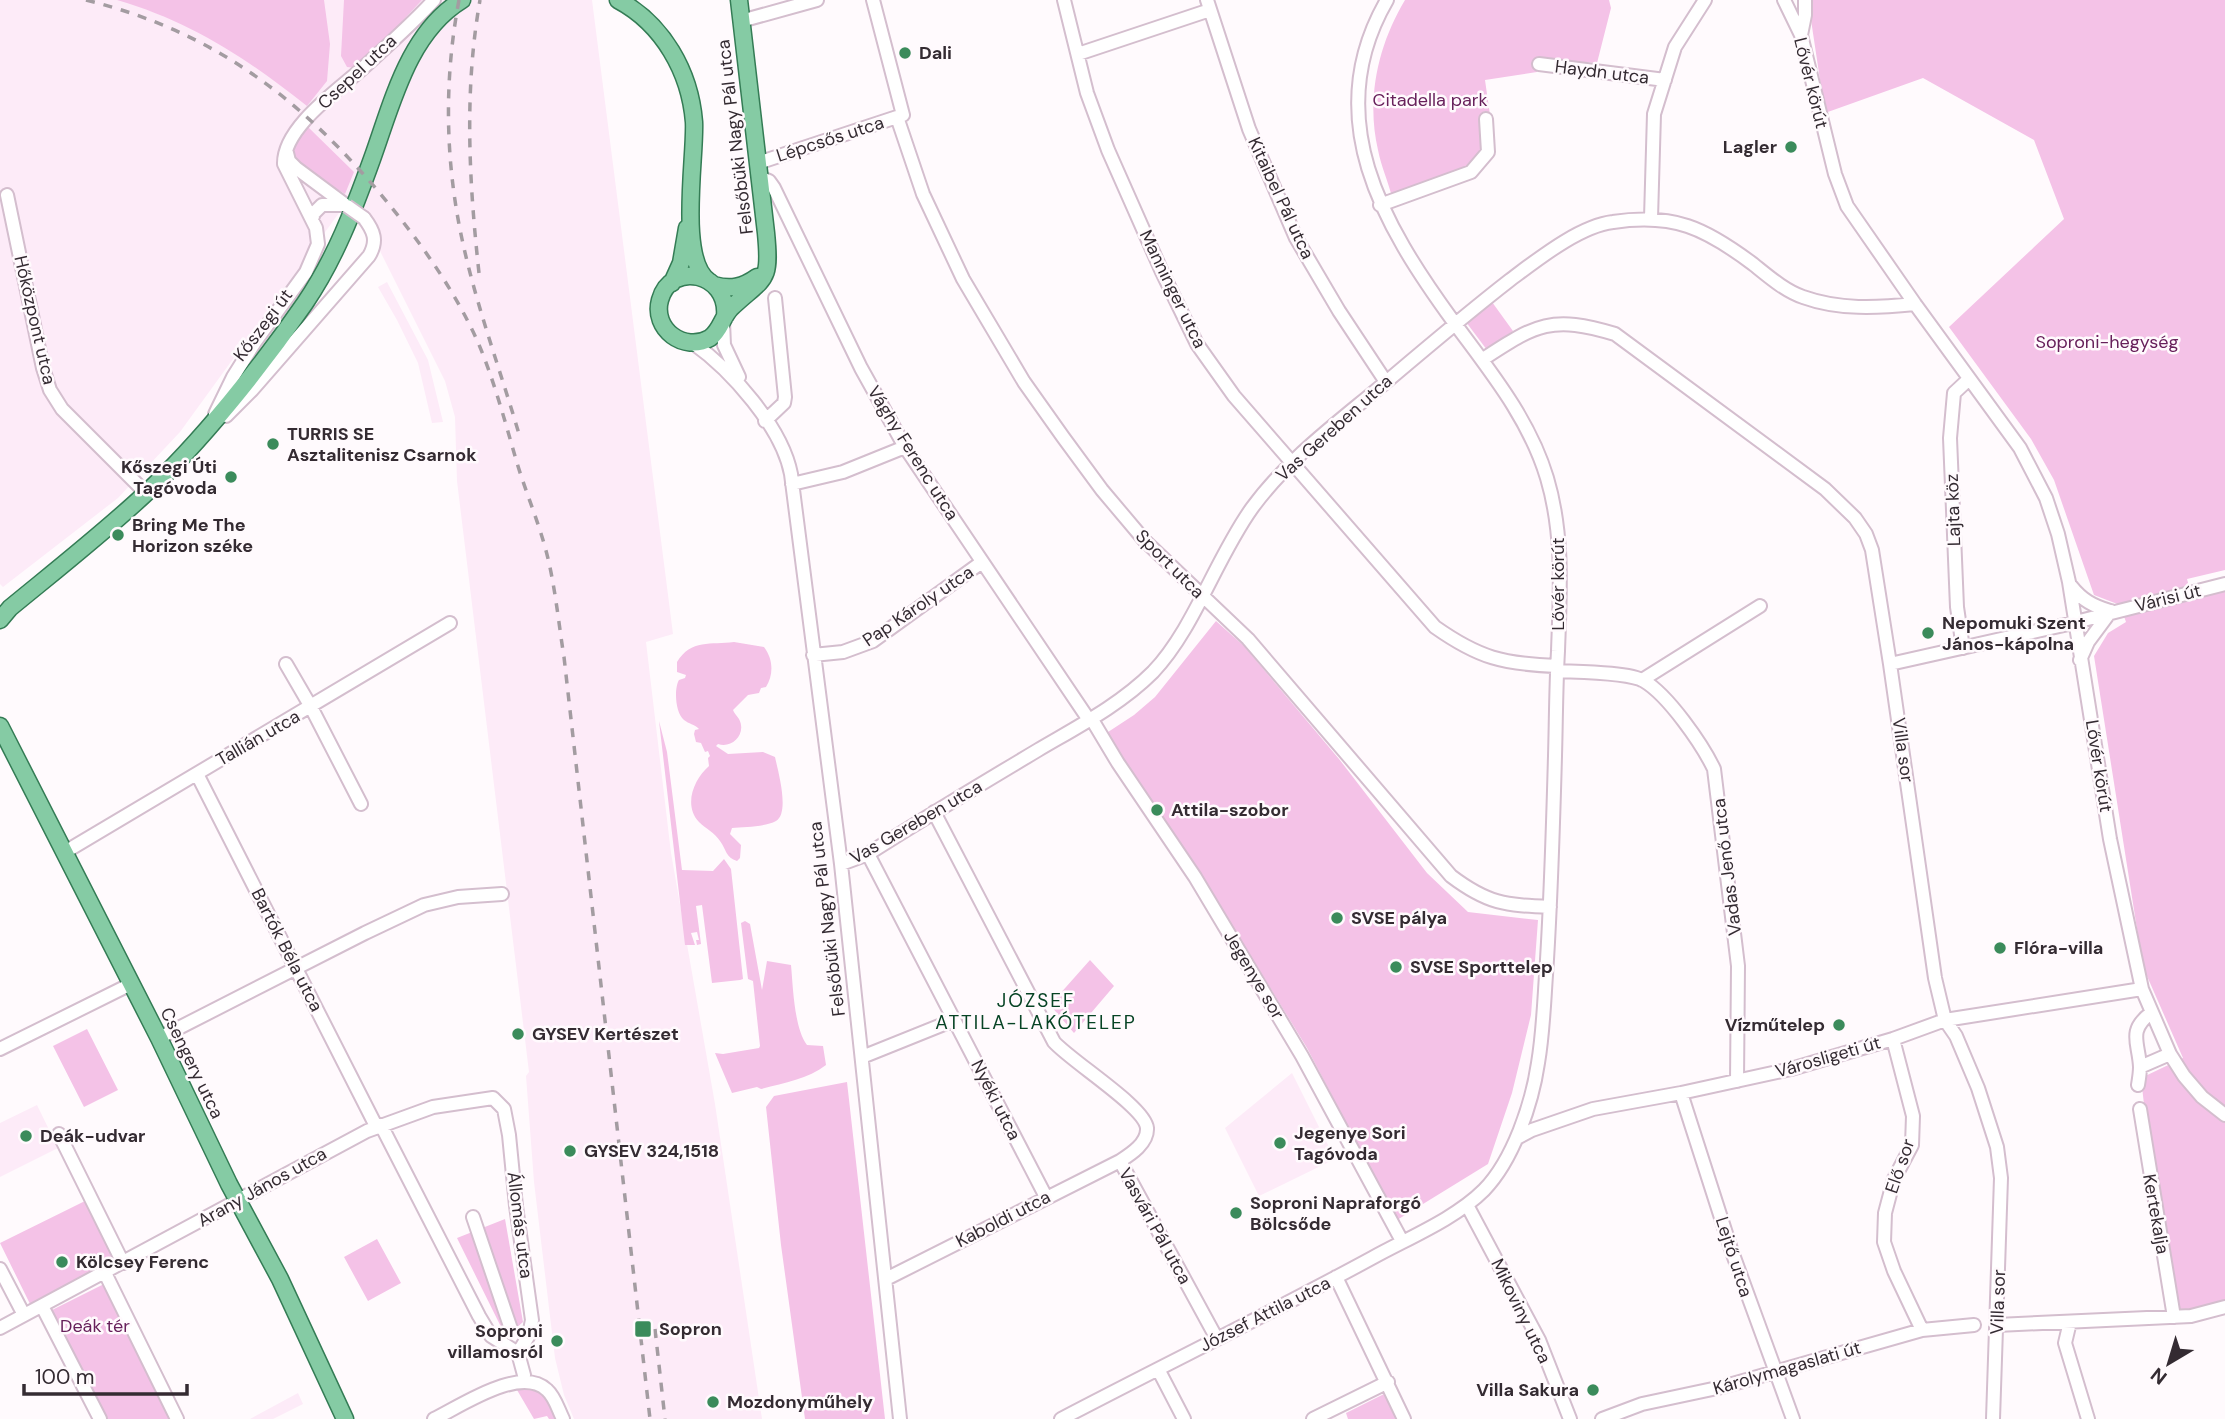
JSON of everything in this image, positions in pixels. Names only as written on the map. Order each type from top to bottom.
[{"type":"main road","name":"Kőszegi út","points":[[2,616],[146,494],[270,351],[327,267],[350,217],[405,70],[424,36],[445,13],[462,0]]},
{"type":"main road","points":[[618,0],[644,18],[675,55],[691,98],[694,122],[690,211],[681,262],[672,282],[663,292],[659,318],[671,335],[683,342],[693,343],[711,337],[724,319],[763,281],[767,269]]},
{"type":"main road","name":"Felsőbüki Nagy Pál utca","points":[[739,0],[766,233],[767,269]]},
{"type":"main road","points":[[690,211],[697,262],[704,278],[712,283],[723,298],[724,319]]},
{"type":"main road","points":[[672,282],[694,276],[725,288],[743,286],[767,269]]},
{"type":"main road","name":"Csengery utca","points":[[0,726],[280,1279],[345,1419]]},
{"type":"street","name":"Csepel utca","points":[[286,150],[291,138],[323,102],[434,0]]},
{"type":"street","points":[[741,21],[817,0]]},
{"type":"street","name":"Sport utca","points":[[873,0],[900,116],[923,194],[938,227],[969,289],[1024,382],[1102,490],[1145,541],[1248,639],[1451,876],[1475,894],[1502,904],[1550,907]]},
{"type":"street","name":"Manninger utca","points":[[1064,0],[1087,93],[1108,150],[1197,344],[1234,397],[1435,627],[1464,648],[1493,659],[1557,668]]},
{"type":"street","name":"Lővér körút","points":[[1387,0],[1379,13],[1366,49],[1357,102],[1364,156],[1380,205],[1410,261],[1511,400],[1536,447],[1553,500],[1561,548],[1550,907],[1538,1064],[1517,1138],[1487,1187],[1468,1205]]},
{"type":"street","points":[[1651,218],[1654,114],[1675,47],[1705,0]]},
{"type":"street","name":"Lővér körút","points":[[1784,0],[1801,35],[1835,174],[1847,206],[1914,304],[2020,448],[2046,498],[2069,582],[2110,839],[2142,989],[2170,1054],[2184,1076],[2202,1097],[2225,1115]]},
{"type":"street","points":[[1801,35],[1805,0]]},
{"type":"street","points":[[1078,54],[1208,5]]},
{"type":"street","name":"Kitaibel Pál utca","points":[[1208,5],[1249,129],[1296,238],[1339,311],[1386,382]]},
{"type":"street","name":"Haydn utca","points":[[1539,64],[1665,80]]},
{"type":"street","name":"Lépcsős utca","points":[[758,170],[900,116]]},
{"type":"street","points":[[1380,205],[1471,172],[1488,152],[1486,119]]},
{"type":"street","points":[[205,429],[228,415],[241,402],[369,256],[375,240],[364,218],[296,168],[289,161],[286,150]]},
{"type":"street","points":[[205,429],[252,348],[312,262],[318,237],[312,219],[284,164],[286,150]]},
{"type":"street","name":"Vághy Ferenc utca","points":[[758,170],[774,188],[860,368],[905,447],[1090,719]]},
{"type":"street","name":"Hőközpont utca","points":[[7,195],[43,369],[50,390],[62,409],[146,494]]},
{"type":"street","points":[[312,219],[322,205],[333,203],[347,206]]},
{"type":"street","name":"Vas Gereben utca","points":[[841,864],[868,854],[1090,719],[1131,691],[1153,672],[1169,653],[1202,596],[1228,543],[1254,505],[1291,462],[1455,323],[1570,238],[1608,222],[1651,218],[1690,225],[1725,243],[1801,296],[1844,307],[1914,304]]},
{"type":"street","points":[[765,421],[784,403],[785,397],[775,298]]},
{"type":"street","points":[[724,319],[724,345],[746,393]]},
{"type":"street","name":"Villa sor","points":[[1483,359],[1519,335],[1548,324],[1584,325],[1615,334],[1807,474],[1842,504],[1866,534],[1875,566],[1891,664],[1935,978],[1945,1020],[1956,1036],[1978,1088],[1997,1147],[2001,1178],[1993,1419]]},
{"type":"street","points":[[693,343],[719,362],[746,393]]},
{"type":"street","name":"Lajta köz","points":[[1963,648],[1957,607],[1950,438],[1954,393],[1969,379]]},
{"type":"street","name":"Felsőbüki Nagy Pál utca","points":[[746,393],[782,445],[792,484],[841,864],[900,1419]]},
{"type":"street","points":[[792,484],[843,472],[905,447]]},
{"type":"street","name":"Pap Károly utca","points":[[813,655],[843,652],[873,641],[982,562]]},
{"type":"street","name":"Várisi út","points":[[2069,582],[2080,597],[2092,606],[2110,611]]},
{"type":"street","name":"Várisi út","points":[[1891,664],[2225,584]]},
{"type":"street","points":[[1557,668],[1642,680],[1760,606]]},
{"type":"street","name":"Várisi út","points":[[2080,661],[2088,642],[2110,611]]},
{"type":"street","name":"Tallián utca","points":[[65,852],[450,623]]},
{"type":"street","points":[[286,664],[361,804]]},
{"type":"street","name":"Vadas Jenő utca","points":[[1642,680],[1663,696],[1706,752],[1714,769],[1738,966],[1737,1081]]},
{"type":"street","name":"Jegenye sor","points":[[1090,719],[1195,877],[1322,1091],[1402,1241]]},
{"type":"street","name":"Bartók Béla utca","points":[[197,774],[479,1316],[491,1336],[517,1353]]},
{"type":"street","name":"Vasvári Pál utca","points":[[934,812],[1054,1042],[1065,1055],[1135,1108],[1146,1124],[1145,1137],[1140,1146],[1120,1161],[1217,1339]]},
{"type":"street","name":"Nyéki utca","points":[[868,854],[1046,1197]]},
{"type":"street","points":[[159,1038],[424,905],[458,897],[502,894]]},
{"type":"street","points":[[0,1049],[131,984]]},
{"type":"street","name":"Városligeti út","points":[[1517,1138],[1532,1130],[1593,1109],[1791,1069],[1894,1039],[1945,1020],[2142,989]]},
{"type":"street","points":[[2138,1084],[2140,1067],[2136,1048],[2137,1030],[2140,1021],[2151,1013]]},
{"type":"street","points":[[862,1057],[954,1020]]},
{"type":"street","name":"Elő sor","points":[[1894,1039],[1913,1115],[1912,1145],[1894,1180],[1885,1213],[1884,1242],[1922,1330]]},
{"type":"street","points":[[2140,1067],[2170,1054]]},
{"type":"street","name":"Lejtő utca","points":[[1681,1093],[1774,1371],[1793,1419]]},
{"type":"street","name":"Arany János utca","points":[[0,1328],[379,1126],[433,1107],[493,1098]]},
{"type":"street","name":"Állomás utca","points":[[493,1098],[504,1109],[532,1320],[529,1335],[517,1353]]},
{"type":"street","name":"Kertekalja","points":[[2140,1110],[2174,1317]]},
{"type":"street","points":[[59,1134],[123,1263]]},
{"type":"street","name":"Kaboldi utca","points":[[886,1279],[1120,1161]]},
{"type":"street","name":"József Attila utca","points":[[1061,1419],[1336,1277],[1468,1205]]},
{"type":"street","name":"Mikoviny utca","points":[[1468,1205],[1539,1340],[1570,1419]]},
{"type":"street","points":[[473,1217],[510,1326]]},
{"type":"street","points":[[0,1269],[24,1315]]},
{"type":"street","points":[[105,1273],[177,1419]]},
{"type":"street","points":[[1336,1277],[1404,1419]]},
{"type":"street","points":[[42,1306],[100,1419]]},
{"type":"street","points":[[1997,1325],[2191,1316],[2225,1307]]},
{"type":"street","points":[[2070,1322],[2065,1343],[2088,1419]]},
{"type":"street","name":"Károlymagaslati út","points":[[1602,1419],[1642,1404],[1722,1387],[1922,1330],[1974,1325]]},
{"type":"street","points":[[517,1353],[525,1380]]},
{"type":"street","points":[[1157,1369],[1184,1419]]},
{"type":"street","points":[[434,1419],[501,1386],[525,1380],[545,1388],[555,1401],[562,1419]]},
{"type":"street","points":[[1313,1419],[1336,1414],[1388,1382]]},
{"type":"shaded area","points":[[0,0],[592,0],[673,634],[646,642],[671,853],[715,1104],[762,1419],[574,1419],[564,1395],[555,1358],[534,1182],[526,1076],[529,1072],[457,481],[455,417],[445,381],[352,195],[180,432],[118,498],[3,587],[0,584]]},
{"type":"shaded area","points":[[387,282],[428,360],[443,422],[432,423],[418,363],[378,287]]},
{"type":"shaded area","name":"Jegenye Sori Tagóvoda","points":[[1292,1073],[1335,1159],[1259,1196],[1225,1128]]},
{"type":"shaded area","name":"Deák-udvar","points":[[37,1105],[58,1148],[0,1177],[0,1123]]},
{"type":"shaded area","points":[[298,1393],[303,1404],[273,1419],[250,1419]]},
{"type":"green space","points":[[117,0],[324,0],[330,44],[327,81],[307,106],[217,43],[170,19]]},
{"type":"green space","points":[[344,0],[422,0],[356,68],[347,67],[341,56]]},
{"type":"green space","name":"Citadella park","points":[[1405,0],[1609,0],[1611,8],[1597,63],[1539,59],[1537,72],[1485,80],[1492,129],[1480,132],[1483,153],[1469,172],[1392,197],[1379,156],[1373,111],[1374,92],[1381,54]]},
{"type":"green space","name":"Soproni-hegység","points":[[1808,0],[2225,0],[2225,570],[2187,579],[2190,590],[2225,582],[2225,1303],[2178,1315],[2146,1122],[2141,1078],[2183,1058],[2143,967],[2094,656],[2108,633],[2126,622],[2120,605],[2094,595],[2054,480],[2031,439],[1949,327],[2064,219],[2034,140],[1923,78],[1825,113]]},
{"type":"green space","points":[[308,127],[354,172],[345,194],[304,167],[294,153],[298,138]]},
{"type":"green space","points":[[1492,302],[1513,331],[1487,350],[1466,322]]},
{"type":"green space","name":"SVSE Sporttelep","points":[[1216,621],[1244,646],[1339,759],[1427,873],[1468,912],[1538,920],[1531,1015],[1512,1093],[1488,1164],[1397,1220],[1307,1048],[1203,878],[1105,734],[1155,697]]},
{"type":"green space","points":[[734,642],[764,647],[769,656],[771,672],[766,687],[761,688],[759,693],[748,695],[733,710],[741,725],[740,735],[733,742],[716,746],[728,754],[763,752],[775,757],[783,801],[780,817],[776,821],[760,826],[732,828],[730,834],[741,845],[740,858],[737,861],[728,855],[718,838],[694,815],[692,792],[709,766],[710,756],[701,743],[696,742],[694,734],[695,730],[699,729],[681,717],[676,694],[679,680],[686,675],[677,672],[677,662],[683,655],[702,644]]},
{"type":"green space","points":[[659,721],[667,752],[682,870],[713,871],[724,859],[731,869],[743,979],[740,980],[712,983],[702,905],[696,906],[701,944],[697,945],[697,932],[691,933],[695,945],[685,945]]},
{"type":"green space","points":[[745,921],[750,924],[762,990],[767,961],[791,965],[799,1028],[807,1045],[823,1046],[826,1065],[795,1080],[732,1093],[715,1053],[723,1054],[760,1046],[753,981],[748,979],[741,923]]},
{"type":"green space","points":[[1090,960],[1114,986],[1074,1033],[1050,1005]]},
{"type":"green space","points":[[87,1029],[118,1090],[84,1107],[53,1046]]},
{"type":"green space","points":[[847,1082],[885,1419],[805,1419],[781,1245],[766,1107],[774,1096]]},
{"type":"green space","name":"Deák tér","points":[[85,1201],[116,1258],[30,1304],[0,1243]]},
{"type":"green space","points":[[505,1219],[523,1322],[506,1337],[457,1238]]},
{"type":"green space","points":[[377,1239],[401,1283],[368,1301],[344,1257]]},
{"type":"green space","name":"Deák tér","points":[[108,1282],[174,1419],[107,1419],[52,1310]]},
{"type":"green space","points":[[527,1388],[546,1399],[556,1419],[549,1419],[547,1416],[534,1419],[517,1390]]},
{"type":"green space","points":[[1384,1394],[1396,1419],[1348,1419],[1346,1413]]},
{"type":"railway","points":[[86,0],[133,14],[217,51],[290,102],[356,166],[401,219],[448,286],[483,354],[542,536],[556,598],[650,1419]]},
{"type":"railway","points":[[459,0],[451,60],[448,120],[456,209],[474,288],[519,434]]},
{"type":"railway","points":[[479,273],[473,204],[470,102],[480,0]]},
{"type":"railway","points":[[655,1329],[665,1419]]},
{"type":"place","name":"Dali","points":[[905,53]]},
{"type":"place","name":"Lagler","points":[[1791,147]]},
{"type":"place","name":"TURRIS SE Asztalitenisz Csarnok","points":[[273,444]]},
{"type":"place","name":"Kőszegi Úti Tagóvoda","points":[[231,477]]},
{"type":"place","name":"Bring Me The Horizon széke","points":[[118,535]]},
{"type":"place","name":"Nepomuki Szent János-kápolna","points":[[1928,633]]},
{"type":"place","name":"Attila-szobor","points":[[1157,810]]},
{"type":"place","name":"SVSE pálya","points":[[1337,918]]},
{"type":"place","name":"Flóra-villa","points":[[2000,948]]},
{"type":"place","name":"SVSE Sporttelep","points":[[1396,967]]},
{"type":"place","name":"Vízműtelep","points":[[1839,1025]]},
{"type":"place","name":"GYSEV Kertészet","points":[[518,1034]]},
{"type":"place","name":"Deák-udvar","points":[[26,1136]]},
{"type":"place","name":"Jegenye Sori Tagóvoda","points":[[1280,1143]]},
{"type":"place","name":"GYSEV 324,1518","points":[[570,1151]]},
{"type":"place","name":"Soproni Napraforgó Bölcsőde","points":[[1236,1213]]},
{"type":"place","name":"Kölcsey Ferenc","points":[[62,1262]]},
{"type":"place","name":"Sopron","points":[[643,1329]]},
{"type":"place","name":"Soproni villamosról","points":[[557,1341]]},
{"type":"place","name":"Villa Sakura","points":[[1593,1390]]},
{"type":"place","name":"Mozdonyműhely","points":[[713,1402]]},
{"type":"district","name":"JÓZSEF ATTILA-LAKÓTELEP","points":[[1036,1011]]}]
